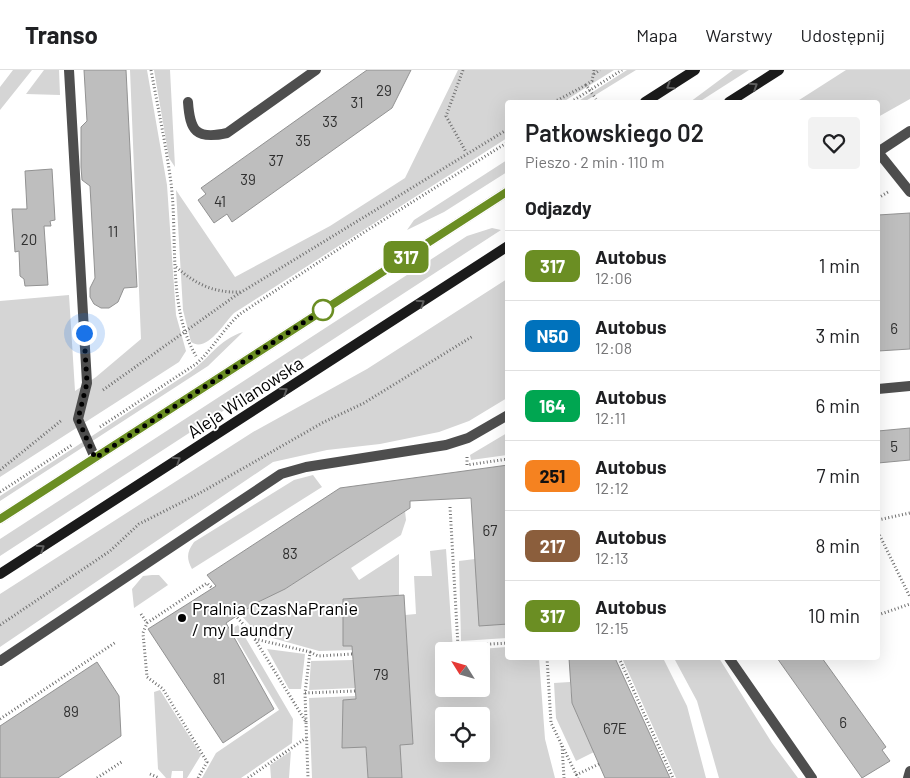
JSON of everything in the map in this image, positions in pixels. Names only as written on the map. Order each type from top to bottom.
[{"type":"main road","points":[[648,100],[695,70]]},
{"type":"main road","points":[[732,100],[779,70]]},
{"type":"main road","name":"Aleja Wilanowska","points":[[0,519],[505,193]]},
{"type":"main road","name":"Aleja Wilanowska","points":[[0,574],[505,248]]},
{"type":"street","points":[[68,70],[87,383],[78,419],[95,458]]},
{"type":"street","points":[[188,102],[189,116],[197,133],[214,136],[227,133],[316,70]]},
{"type":"street","points":[[880,151],[910,131]]},
{"type":"street","points":[[880,154],[910,192]]},
{"type":"street","points":[[880,389],[910,386]]},
{"type":"street","points":[[0,661],[281,474],[306,467],[446,445],[468,438],[505,417]]},
{"type":"street","points":[[730,660],[812,778]]},
{"type":"street","points":[[908,778],[910,771]]},
{"type":"path","points":[[151,70],[171,184],[180,317],[183,333],[196,356]]},
{"type":"path","points":[[463,70],[446,116],[466,152]]},
{"type":"path","points":[[558,100],[592,81],[594,72],[600,70]]},
{"type":"path","points":[[574,100],[622,70]]},
{"type":"path","points":[[586,85],[596,99]]},
{"type":"path","points":[[183,333],[243,292],[466,152],[505,131]]},
{"type":"path","points":[[0,492],[196,364],[206,356],[228,324],[240,314],[366,231],[505,144]]},
{"type":"path","points":[[176,267],[206,288],[222,292],[243,292]]},
{"type":"path","points":[[0,625],[110,551],[139,524],[200,494],[322,423],[364,403],[473,336]]},
{"type":"path","points":[[466,454],[467,465],[505,459]]},
{"type":"path","points":[[450,507],[458,646],[505,643]]},
{"type":"path","points":[[880,520],[910,513]]},
{"type":"path","points":[[880,536],[910,596]]},
{"type":"path","points":[[198,778],[207,762],[163,689],[147,677],[143,633],[147,623],[207,583],[212,588]]},
{"type":"path","points":[[880,613],[910,604]]},
{"type":"path","points":[[141,614],[147,623]]},
{"type":"path","points":[[236,615],[254,639],[306,722]]},
{"type":"path","points":[[254,639],[310,652],[318,656],[353,654]]},
{"type":"path","points":[[0,720],[116,642]]},
{"type":"path","points":[[308,778],[305,692],[310,652]]},
{"type":"path","points":[[546,660],[551,723],[577,776],[599,764]]},
{"type":"path","points":[[620,660],[673,778]]},
{"type":"path","points":[[305,692],[355,691]]},
{"type":"path","points":[[248,778],[307,737]]},
{"type":"path","points":[[562,744],[564,778]]},
{"type":"path","points":[[98,778],[123,761]]},
{"type":"path","points":[[150,774],[159,778]]},
{"type":"shaded area","points":[[13,70],[32,70],[0,110],[0,87]]},
{"type":"shaded area","points":[[44,70],[59,70],[60,95],[26,94]]},
{"type":"shaded area","points":[[130,70],[147,70],[167,185],[176,315],[186,351],[179,362],[0,477],[0,301],[69,295],[75,391],[96,377],[141,339]]},
{"type":"shaded area","points":[[154,70],[170,70],[175,167],[169,158]]},
{"type":"shaded area","points":[[458,70],[614,70],[566,100],[505,100],[505,139],[234,313],[215,335],[203,344],[191,342],[183,310],[176,190],[235,277],[330,226],[405,178]]},
{"type":"shaded area","points":[[627,70],[636,70],[587,100],[580,100]]},
{"type":"shaded area","points":[[733,70],[749,70],[702,100],[693,100]]},
{"type":"shaded area","points":[[846,70],[910,70],[910,99],[880,116],[880,100],[799,100]]},
{"type":"shaded area","points":[[505,161],[505,173],[444,212],[407,230],[414,220]]},
{"type":"shaded area","points":[[492,228],[501,230],[0,556],[0,539],[467,236]]},
{"type":"shaded area","points":[[505,280],[505,399],[469,421],[439,432],[380,444],[327,450],[273,462],[0,647],[0,594],[253,432],[367,369]]},
{"type":"shaded area","points":[[243,332],[208,366],[0,501],[0,496],[190,372],[221,344],[234,335]]},
{"type":"shaded area","points":[[505,434],[505,455],[471,460],[470,455]]},
{"type":"shaded area","points":[[313,475],[322,487],[192,569],[188,555],[194,542],[294,480]]},
{"type":"shaded area","points":[[405,511],[406,520],[401,535],[351,568],[359,580],[399,554],[399,595],[344,599],[343,646],[352,646],[353,650],[319,651],[258,634],[239,613],[239,611],[285,589]]},
{"type":"shaded area","points":[[446,549],[452,642],[435,642],[435,698],[490,698],[490,648],[505,647],[505,660],[539,660],[545,739],[555,778],[402,778],[399,745],[413,743],[405,615],[416,614],[414,576],[432,576],[430,551]]},
{"type":"shaded area","points":[[475,559],[505,620],[505,638],[461,641],[459,561]]},
{"type":"shaded area","points":[[159,575],[168,585],[134,608],[132,589],[143,576]]},
{"type":"shaded area","points":[[238,625],[293,719],[292,743],[241,778],[202,778],[216,753],[279,710],[231,629]]},
{"type":"shaded area","points":[[267,649],[305,654],[301,689],[289,689]]},
{"type":"shaded area","points":[[353,660],[355,688],[309,690],[311,661]]},
{"type":"shaded area","points":[[623,660],[664,660],[687,706],[706,778],[676,778]]},
{"type":"shaded area","points":[[675,660],[720,660],[772,743],[798,778],[719,778],[697,701]]},
{"type":"shaded area","points":[[570,682],[572,703],[594,752],[576,761],[556,718],[554,683]]},
{"type":"shaded area","points":[[160,690],[201,755],[187,778],[183,778],[183,771],[172,771],[171,778],[166,778],[158,769],[154,692]]},
{"type":"shaded area","points":[[355,696],[356,699],[343,700],[342,747],[366,747],[368,778],[312,778],[309,698]]},
{"type":"shaded area","points":[[291,751],[289,778],[271,778],[270,765]]},
{"type":"building","points":[[84,70],[126,70],[137,287],[124,288],[118,302],[109,308],[101,308],[94,304],[90,297],[90,288],[95,278],[90,186],[82,180],[81,167],[81,127],[87,121]]},
{"type":"building","points":[[367,70],[411,70],[392,108],[232,222],[227,214],[214,223],[198,200],[206,194],[201,188]]},
{"type":"building","points":[[52,169],[55,220],[50,221],[51,226],[44,226],[48,285],[25,286],[24,279],[20,276],[19,251],[15,252],[12,209],[27,209],[25,171]]},
{"type":"building","points":[[910,213],[910,349],[880,351],[880,215]]},
{"type":"building","points":[[910,428],[910,460],[880,463],[880,431]]},
{"type":"building","points":[[505,465],[505,624],[479,626],[471,498],[410,501],[410,508],[285,589],[256,603],[226,623],[274,709],[223,743],[148,629],[216,586],[207,575],[340,488]]},
{"type":"building","points":[[404,595],[413,744],[400,745],[402,778],[368,778],[366,747],[342,748],[343,700],[356,699],[352,646],[343,646],[343,599]]},
{"type":"building","points":[[569,660],[616,660],[670,778],[605,778],[572,703]]},
{"type":"building","points":[[778,660],[823,660],[886,747],[882,750],[890,761],[862,778]]},
{"type":"building","points":[[97,662],[119,696],[121,736],[58,778],[0,778],[0,726]]},
{"type":"bus line","name":"317","points":[[0,519],[505,193]]},
{"type":"place","name":"Pralnia CzasNaPranie / my Laundry","points":[[182,618]]},
{"type":"route","points":[[84,333],[87,383],[78,419],[95,458],[323,310]]}]
